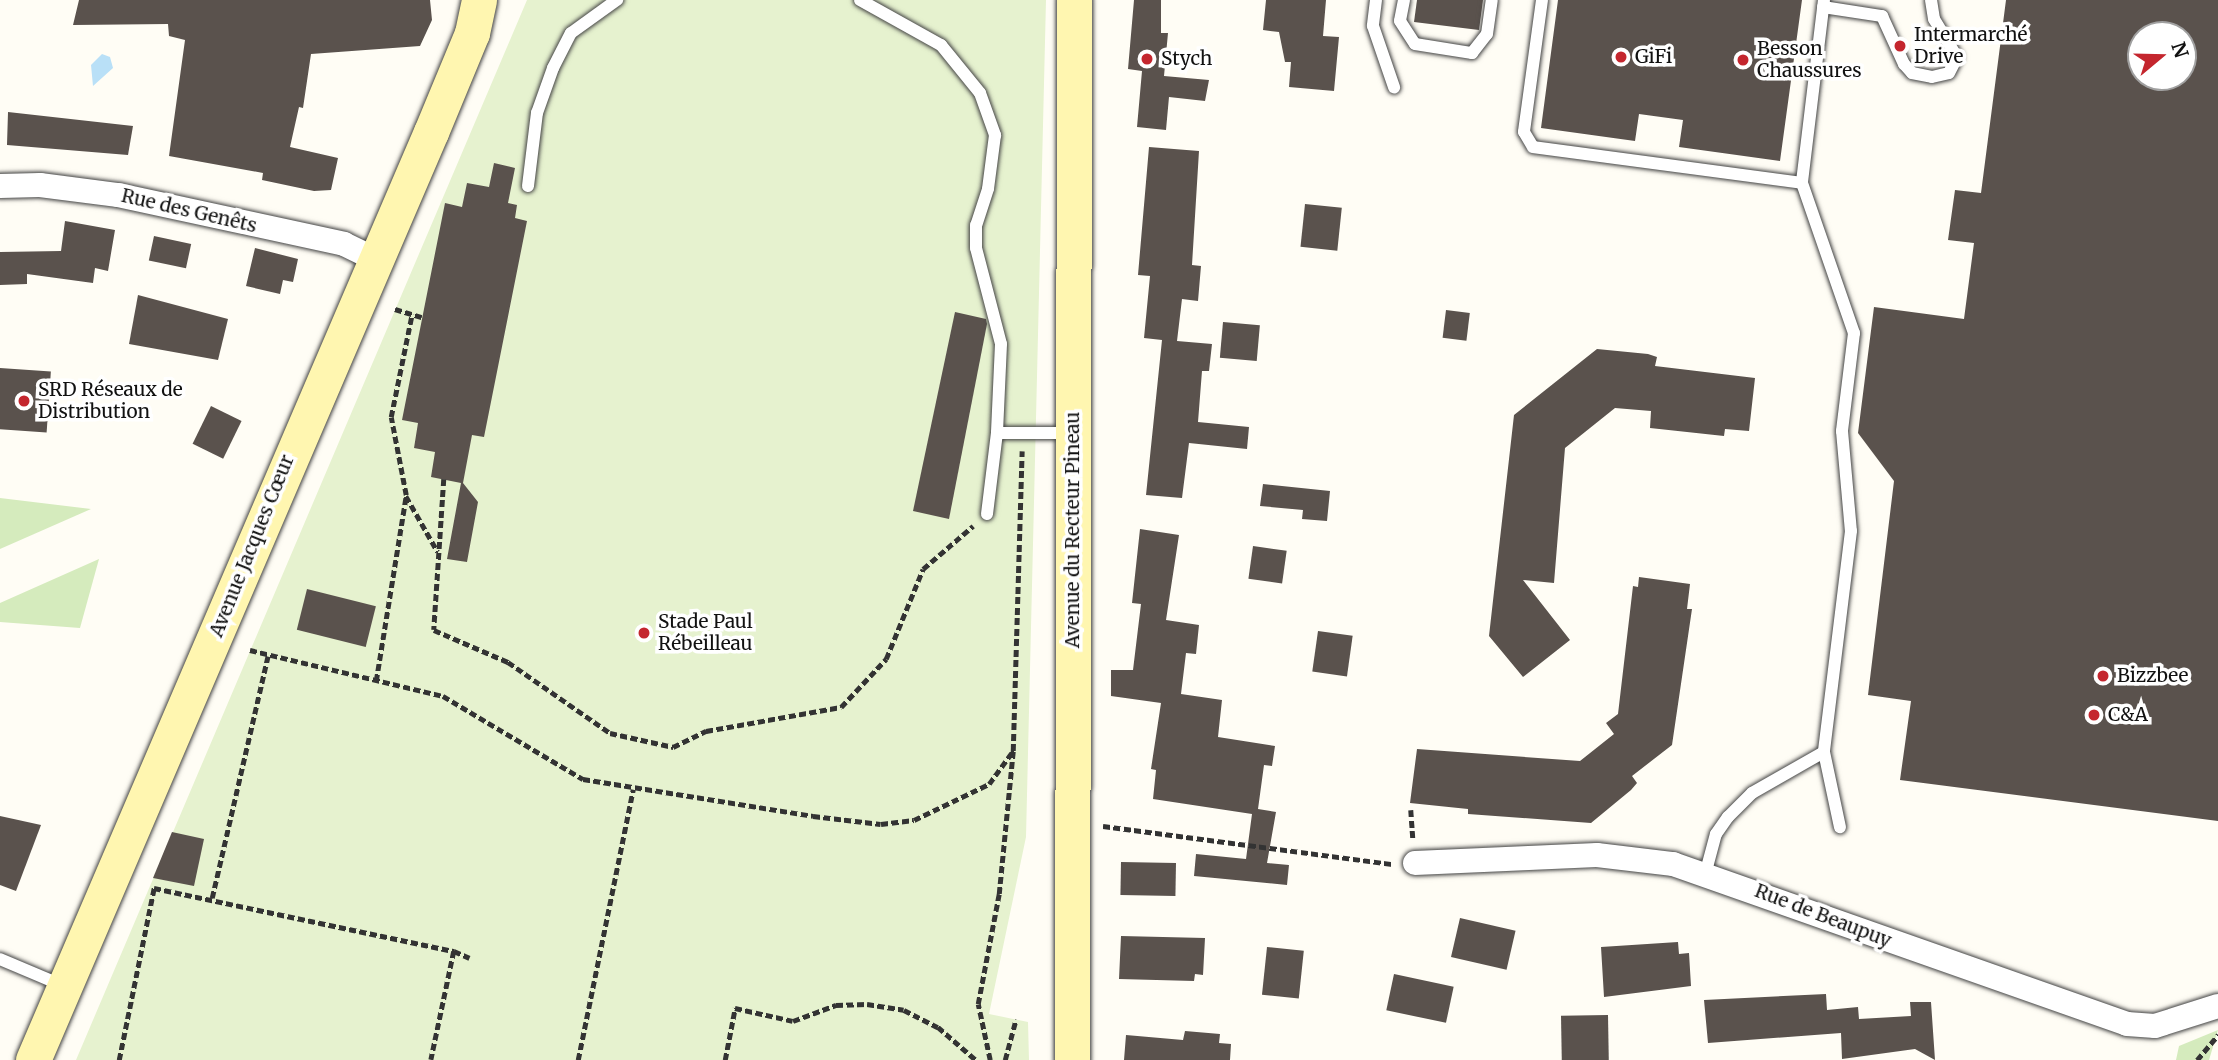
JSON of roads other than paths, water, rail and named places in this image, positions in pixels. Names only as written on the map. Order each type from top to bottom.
[{"type":"main road","name":"Avenue Jacques Cœur","points":[[33,1060],[476,16],[494,0]]},
{"type":"main road","name":"Avenue du Recteur Pineau","points":[[1072,1060],[1074,0]]},
{"type":"street","name":"Rue des Genêts","points":[[0,186],[40,185],[118,195],[344,244],[373,258]]},
{"type":"street","name":"Rue de Beaupuy","points":[[1415,863],[1597,855],[1706,872],[2050,1002],[2127,1024],[2155,1026],[2218,1006]]},
{"type":"lane","points":[[528,186],[537,113],[553,68],[571,33],[617,0]]},
{"type":"lane","points":[[860,0],[941,45],[980,93],[995,135],[988,189],[975,225],[976,248],[1001,344],[997,433],[987,514]]},
{"type":"lane","points":[[1376,0],[1373,26],[1394,87]]},
{"type":"lane","points":[[1404,0],[1400,21],[1415,44],[1472,53],[1487,34],[1492,0]]},
{"type":"lane","points":[[1542,0],[1524,132],[1533,147],[1802,183]]},
{"type":"lane","points":[[1840,827],[1824,752],[1851,531],[1842,432],[1854,333],[1802,183],[1824,4],[1882,16],[1904,64],[1912,73],[1932,78],[1949,73],[1957,57],[1934,19],[1931,0]]},
{"type":"lane","points":[[997,433],[1073,433]]},
{"type":"lane","points":[[1706,872],[1716,834],[1728,817],[1752,793],[1824,752]]},
{"type":"lane","points":[[0,959],[66,987]]},
{"type":"water","points":[[102,54],[110,57],[113,68],[93,86],[91,65]]},
{"type":"place","name":"Intermarché Drive","points":[[1900,46]]},
{"type":"place","name":"GiFi","points":[[1621,57]]},
{"type":"place","name":"Stych","points":[[1147,59]]},
{"type":"place","name":"Besson Chaussures","points":[[1743,60]]},
{"type":"place","name":"SRD Réseaux de Distribution","points":[[24,401]]},
{"type":"place","name":"Stade Paul Rébeilleau","points":[[644,633]]},
{"type":"place","name":"Bizzbee","points":[[2103,676]]},
{"type":"place","name":"C&A","points":[[2094,715]]}]
